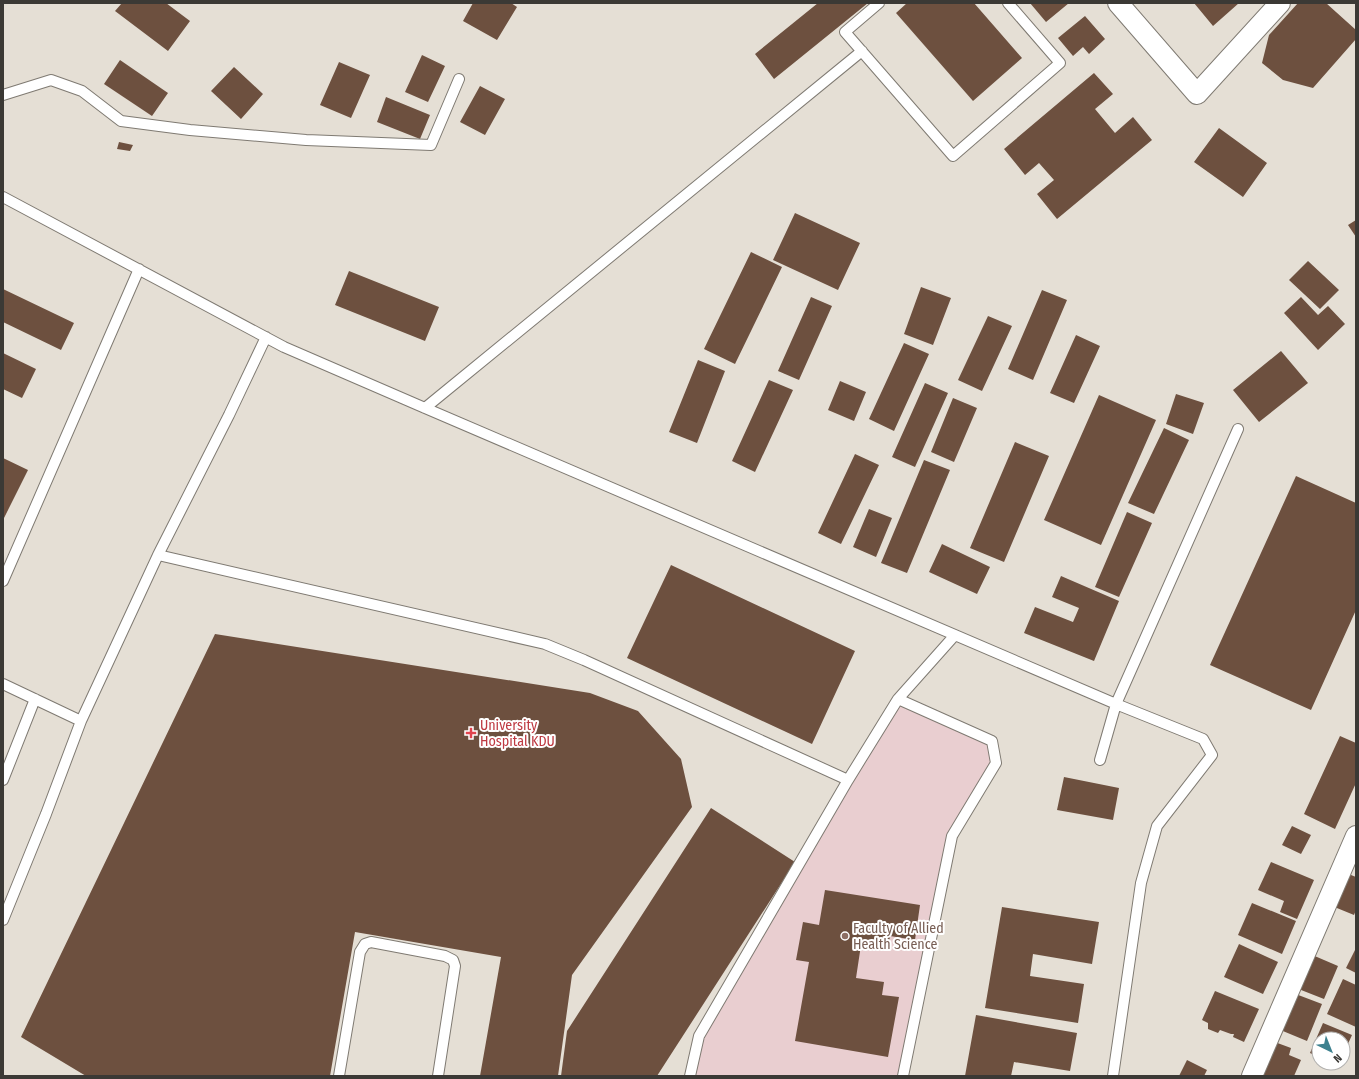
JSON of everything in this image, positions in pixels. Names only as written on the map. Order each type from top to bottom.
[{"type":"street","points":[[1118,3],[1197,94],[1280,3]]},
{"type":"street","points":[[1252,1076],[1356,836]]},
{"type":"lane","points":[[879,3],[845,32],[953,156],[1060,63],[1008,3]]},
{"type":"lane","points":[[425,408],[862,51]]},
{"type":"lane","points":[[3,95],[51,80],[82,91],[121,121],[190,130],[306,140],[431,145],[459,79]]},
{"type":"lane","points":[[3,197],[284,346],[425,408],[1116,704],[1203,738],[1212,755],[1157,826],[1141,883],[1113,1076]]},
{"type":"lane","points":[[3,581],[139,269]]},
{"type":"lane","points":[[3,920],[46,814],[81,721],[158,555],[229,415],[266,337]]},
{"type":"lane","points":[[1100,760],[1116,704],[1238,429]]},
{"type":"lane","points":[[158,555],[545,644],[584,660],[848,780]]},
{"type":"lane","points":[[690,1076],[699,1036],[848,780],[898,699],[955,635]]},
{"type":"lane","points":[[3,684],[81,721]]},
{"type":"lane","points":[[3,780],[35,699]]},
{"type":"lane","points":[[898,699],[992,741],[996,763],[952,836],[903,1076]]},
{"type":"lane","points":[[339,1076],[360,952],[365,944],[371,942],[445,956],[452,960],[455,966],[438,1076]]},
{"type":"shaded area","name":"Faculty of Allied Health Science","points":[[898,699],[992,741],[996,763],[952,836],[903,1076],[690,1076],[699,1036]]},
{"type":"building","points":[[122,3],[166,3],[190,21],[168,51],[115,11]]},
{"type":"building","points":[[473,3],[511,3],[517,7],[497,40],[463,21]]},
{"type":"building","points":[[818,3],[868,3],[774,79],[755,54]]},
{"type":"building","points":[[907,3],[974,3],[1022,58],[973,101],[896,13]]},
{"type":"building","points":[[1030,3],[1069,3],[1046,22]]},
{"type":"building","points":[[1194,3],[1239,3],[1213,26]]},
{"type":"building","points":[[1298,3],[1326,3],[1356,30],[1356,39],[1313,88],[1283,80],[1262,63],[1269,35]]},
{"type":"building","points":[[1085,16],[1105,39],[1089,54],[1083,47],[1073,56],[1058,38]]},
{"type":"building","points":[[422,55],[445,66],[428,102],[405,92]]},
{"type":"building","points":[[120,60],[168,93],[152,116],[104,84]]},
{"type":"building","points":[[339,62],[370,75],[351,118],[320,105]]},
{"type":"building","points":[[234,67],[263,94],[241,119],[211,91]]},
{"type":"building","points":[[1094,73],[1113,94],[1095,109],[1115,133],[1133,117],[1152,140],[1057,219],[1037,194],[1054,180],[1039,163],[1025,175],[1004,149]]},
{"type":"building","points":[[480,86],[505,99],[485,135],[460,122]]},
{"type":"building","points":[[386,97],[430,115],[420,139],[377,122]]},
{"type":"building","points":[[1219,128],[1267,163],[1243,197],[1194,162]]},
{"type":"building","points":[[119,142],[133,145],[130,151],[117,149]]},
{"type":"building","points":[[795,213],[860,243],[838,290],[773,260]]},
{"type":"building","points":[[1356,220],[1356,237],[1348,225]]},
{"type":"building","points":[[751,252],[782,267],[735,364],[704,349]]},
{"type":"building","points":[[1308,261],[1339,290],[1320,309],[1289,280]]},
{"type":"building","points":[[349,271],[439,307],[425,341],[335,305]]},
{"type":"building","points":[[921,287],[951,298],[933,345],[904,334]]},
{"type":"building","points":[[3,289],[74,323],[61,350],[3,322]]},
{"type":"building","points":[[1042,290],[1067,300],[1033,380],[1008,369]]},
{"type":"building","points":[[811,297],[832,306],[799,380],[778,371]]},
{"type":"building","points":[[1301,297],[1318,315],[1328,306],[1345,324],[1318,350],[1284,313]]},
{"type":"building","points":[[988,316],[1012,326],[982,391],[958,380]]},
{"type":"building","points":[[1076,335],[1100,346],[1074,403],[1050,393]]},
{"type":"building","points":[[904,343],[929,354],[894,431],[869,419]]},
{"type":"building","points":[[1281,351],[1308,383],[1259,422],[1233,390]]},
{"type":"building","points":[[3,353],[36,369],[22,398],[3,389]]},
{"type":"building","points":[[698,360],[725,371],[697,443],[669,432]]},
{"type":"building","points":[[769,380],[793,390],[755,472],[732,461]]},
{"type":"building","points":[[840,381],[866,392],[854,421],[828,410]]},
{"type":"building","points":[[925,383],[948,393],[915,467],[892,457]]},
{"type":"building","points":[[1176,394],[1204,403],[1193,434],[1166,424]]},
{"type":"building","points":[[1099,395],[1156,420],[1101,545],[1044,520]]},
{"type":"building","points":[[953,398],[977,408],[954,462],[931,452]]},
{"type":"building","points":[[1164,428],[1189,440],[1154,514],[1128,503]]},
{"type":"building","points":[[1015,442],[1049,456],[1004,562],[970,548]]},
{"type":"building","points":[[855,454],[879,465],[841,544],[818,533]]},
{"type":"building","points":[[3,458],[28,470],[3,520]]},
{"type":"building","points":[[924,460],[950,470],[907,573],[881,563]]},
{"type":"building","points":[[1296,476],[1356,503],[1356,610],[1311,710],[1210,665]]},
{"type":"building","points":[[869,509],[892,518],[876,557],[853,547]]},
{"type":"building","points":[[1127,512],[1152,523],[1119,597],[1095,587]]},
{"type":"building","points":[[942,544],[990,567],[977,594],[929,572]]},
{"type":"building","points":[[671,565],[855,651],[812,744],[627,658]]},
{"type":"building","points":[[1061,576],[1119,601],[1094,661],[1024,633],[1035,607],[1073,622],[1079,608],[1052,597]]},
{"type":"building","points":[[215,634],[590,693],[638,711],[681,759],[692,807],[572,975],[558,1076],[480,1076],[501,957],[355,932],[330,1076],[86,1076],[21,1037]]},
{"type":"building","points":[[1340,736],[1356,743],[1356,783],[1335,829],[1304,814]]},
{"type":"building","points":[[1064,777],[1119,788],[1113,820],[1057,810]]},
{"type":"building","points":[[711,808],[795,862],[657,1076],[561,1076],[567,1031]]},
{"type":"building","points":[[1292,826],[1311,835],[1301,854],[1282,845]]},
{"type":"building","points":[[1271,862],[1314,880],[1297,919],[1280,912],[1284,901],[1258,890]]},
{"type":"building","points":[[1346,873],[1356,877],[1356,910],[1354,915],[1332,906]]},
{"type":"building","points":[[825,890],[920,905],[915,940],[890,936],[888,950],[861,945],[856,978],[884,982],[882,995],[899,997],[888,1057],[795,1041],[809,962],[796,960],[803,922],[819,925]]},
{"type":"building","points":[[1252,903],[1296,921],[1282,954],[1238,935]]},
{"type":"building","points":[[1002,907],[1099,922],[1092,964],[1033,954],[1030,976],[1084,984],[1078,1023],[985,1008]]},
{"type":"building","points":[[1239,944],[1278,962],[1263,994],[1224,977]]},
{"type":"building","points":[[1356,948],[1356,973],[1346,968]]},
{"type":"building","points":[[1310,954],[1338,966],[1324,999],[1296,988]]},
{"type":"building","points":[[1343,979],[1356,985],[1356,1027],[1327,1014]]},
{"type":"building","points":[[1215,991],[1259,1009],[1244,1042],[1233,1037],[1234,1034],[1220,1030],[1218,1033],[1208,1029],[1208,1023],[1202,1020]]},
{"type":"building","points":[[1293,993],[1322,1004],[1307,1041],[1278,1029]]},
{"type":"building","points":[[976,1015],[1077,1033],[1070,1071],[1014,1062],[1011,1076],[965,1076]]},
{"type":"building","points":[[1323,1023],[1342,1031],[1320,1031]]},
{"type":"building","points":[[1272,1041],[1291,1048],[1289,1055],[1301,1060],[1294,1076],[1261,1076]]},
{"type":"building","points":[[1187,1060],[1207,1070],[1204,1076],[1179,1076]]},
{"type":"place","name":"University Hospital KDU","points":[[471,733]]},
{"type":"place","name":"Faculty of Allied Health Science","points":[[845,936]]}]
